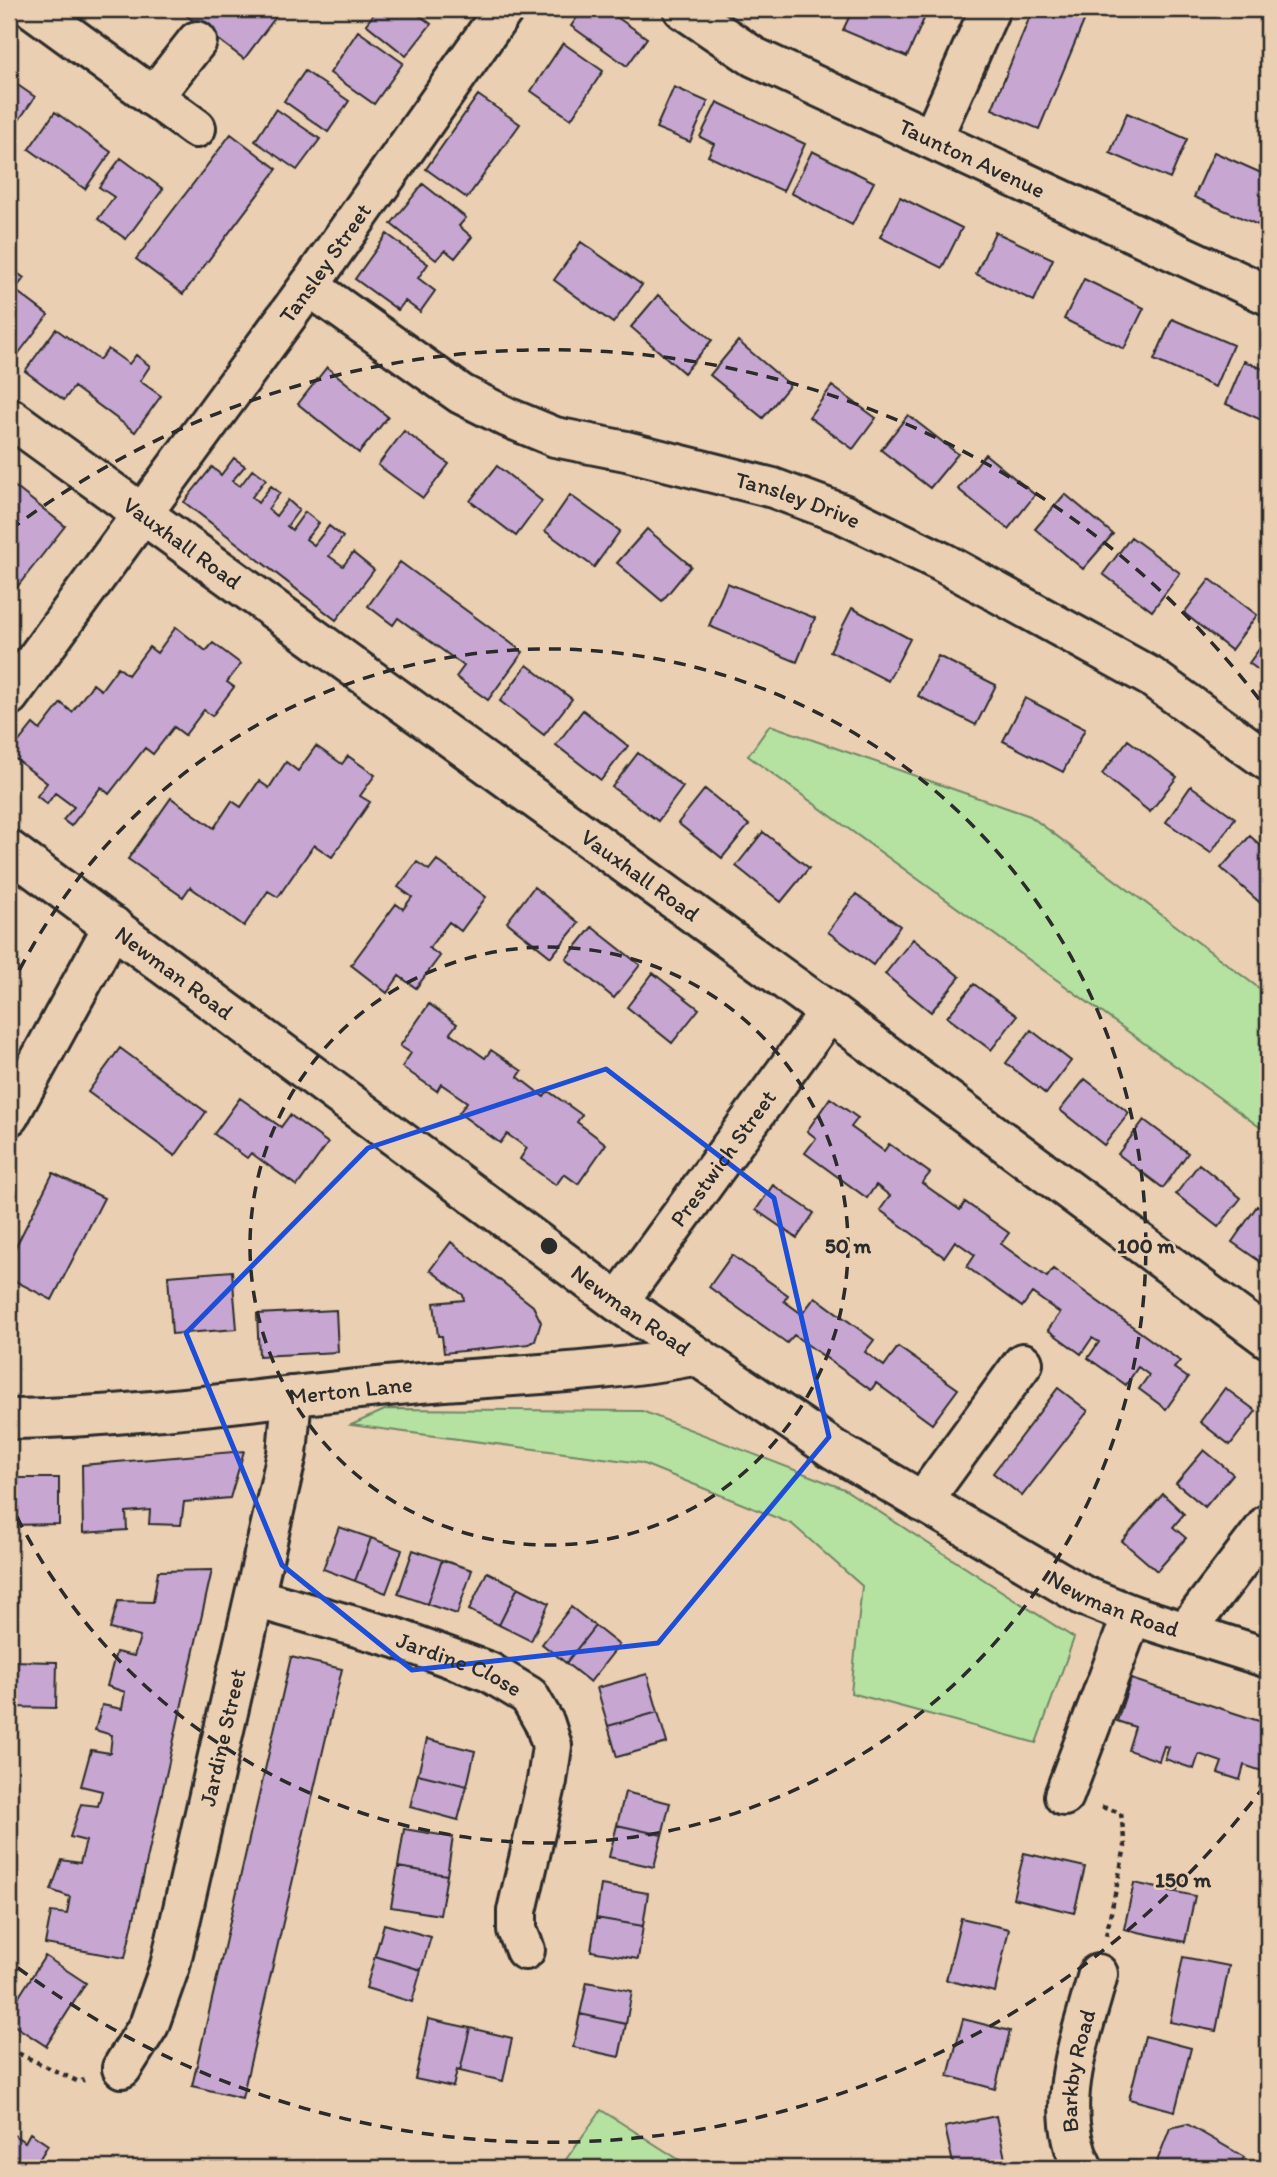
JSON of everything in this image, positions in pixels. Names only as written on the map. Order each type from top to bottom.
[{"type":"street","points":[[33,9],[196,128]]},
{"type":"street","name":"Tansley Street","points":[[9,696],[309,286],[504,9]]},
{"type":"street","name":"Taunton Avenue","points":[[683,9],[754,57],[1268,295]]},
{"type":"street","points":[[932,139],[989,9]]},
{"type":"street","points":[[153,97],[197,41]]},
{"type":"street","name":"Tansley Drive","points":[[309,286],[461,394],[509,418],[555,437],[625,451],[773,488],[844,514],[929,555],[1151,677],[1268,761]]},
{"type":"street","name":"Vauxhall Road","points":[[9,417],[829,1012],[1268,1338]]},
{"type":"street","name":"Newman Road","points":[[9,850],[618,1302],[832,1449],[1084,1596],[1132,1615],[1268,1658]]},
{"type":"street","points":[[9,1116],[113,926]]},
{"type":"street","name":"Prestwich Street","points":[[618,1302],[829,1012]]},
{"type":"street","name":"Merton Lane","points":[[9,1419],[77,1418],[292,1396],[633,1368],[693,1356]]},
{"type":"street","points":[[922,1502],[1023,1363]]},
{"type":"street","name":"Jardine Street","points":[[122,2068],[149,2025],[170,1966],[287,1454],[292,1396]]},
{"type":"street","points":[[1186,1631],[1268,1524]]},
{"type":"street","name":"Jardine Close","points":[[255,1598],[396,1638],[489,1672],[528,1696],[545,1724],[552,1746],[548,1780],[517,1911],[517,1930],[525,1950]]},
{"type":"street","points":[[1064,1796],[1132,1615]]},
{"type":"street","name":"Barkby Road","points":[[1083,2168],[1076,2154],[1067,2118],[1072,2074],[1098,1974]]},
{"type":"path","points":[[1064,1796],[1121,1813],[1125,1847],[1098,1974]]},
{"type":"path","points":[[9,2049],[79,2082],[122,2068]]},
{"type":"highlighted area","points":[[606,1069],[774,1198],[829,1437],[658,1643],[412,1670],[282,1565],[186,1333],[368,1148]]},
{"type":"shaded area","points":[[1268,1591],[1268,1625],[1261,1622],[1259,1605]]},
{"type":"green space","points":[[770,725],[1030,816],[1268,995],[1268,1133],[748,756]]},
{"type":"green space","points":[[387,1409],[642,1411],[844,1489],[1074,1638],[1036,1743],[851,1693],[862,1586],[792,1524],[641,1463],[351,1425]]},
{"type":"green space","points":[[601,2110],[692,2168],[560,2168]]},
{"type":"building","points":[[178,9],[280,9],[281,10],[244,59]]},
{"type":"building","points":[[378,9],[411,9],[431,24],[406,56],[366,24]]},
{"type":"building","points":[[583,9],[605,9],[647,38],[627,66],[571,26]]},
{"type":"building","points":[[807,9],[823,9],[820,15]]},
{"type":"building","points":[[853,9],[919,9],[927,12],[907,57],[843,30]]},
{"type":"building","points":[[1033,9],[1089,9],[1039,129],[992,109]]},
{"type":"building","points":[[1164,9],[1181,9],[1178,15]]},
{"type":"building","points":[[358,31],[403,63],[374,104],[330,73]]},
{"type":"building","points":[[563,43],[603,71],[571,119],[531,91]]},
{"type":"building","points":[[305,71],[349,101],[328,132],[284,101]]},
{"type":"building","points":[[9,79],[35,97],[10,133],[9,132]]},
{"type":"building","points":[[674,87],[708,102],[690,142],[656,128]]},
{"type":"building","points":[[478,95],[520,124],[467,198],[426,169]]},
{"type":"building","points":[[717,102],[805,144],[783,191],[708,156],[714,144],[700,137]]},
{"type":"building","points":[[276,109],[320,139],[297,170],[255,141]]},
{"type":"building","points":[[55,112],[111,152],[85,189],[29,149]]},
{"type":"building","points":[[1127,113],[1187,139],[1170,179],[1110,153]]},
{"type":"building","points":[[231,134],[277,169],[183,294],[136,259]]},
{"type":"building","points":[[812,151],[874,182],[852,225],[791,193]]},
{"type":"building","points":[[1214,152],[1268,176],[1268,203],[1258,225],[1194,197]]},
{"type":"building","points":[[121,158],[163,189],[126,239],[98,219],[114,197],[99,187]]},
{"type":"building","points":[[423,184],[466,218],[459,226],[472,237],[455,258],[445,250],[436,260],[391,224]]},
{"type":"building","points":[[900,197],[962,228],[942,268],[880,237]]},
{"type":"building","points":[[995,232],[1053,259],[1034,301],[976,274]]},
{"type":"building","points":[[387,234],[428,264],[418,278],[435,291],[420,312],[405,301],[398,310],[355,279]]},
{"type":"building","points":[[581,242],[642,285],[613,323],[554,280]]},
{"type":"building","points":[[12,269],[24,278],[15,290],[48,315],[12,362],[9,360],[9,274]]},
{"type":"building","points":[[1084,279],[1144,308],[1124,349],[1064,319]]},
{"type":"building","points":[[658,295],[712,340],[684,373],[631,327]]},
{"type":"building","points":[[1172,319],[1233,345],[1215,387],[1154,360]]},
{"type":"building","points":[[56,329],[99,360],[108,349],[129,364],[136,355],[150,366],[140,381],[161,396],[135,432],[74,387],[64,400],[25,371]]},
{"type":"building","points":[[738,341],[790,385],[763,418],[710,375]]},
{"type":"building","points":[[1244,361],[1268,371],[1268,423],[1226,404]]},
{"type":"building","points":[[327,367],[388,417],[359,453],[298,404]]},
{"type":"building","points":[[832,386],[876,418],[853,449],[809,417]]},
{"type":"building","points":[[908,415],[958,454],[930,488],[881,450]]},
{"type":"building","points":[[404,431],[449,464],[423,498],[378,465]]},
{"type":"building","points":[[985,454],[1035,495],[1008,529],[958,489]]},
{"type":"building","points":[[234,458],[245,466],[232,481],[240,486],[253,469],[266,479],[252,497],[258,503],[271,486],[280,493],[268,509],[276,516],[288,500],[299,510],[287,526],[292,530],[305,512],[319,523],[306,539],[314,545],[329,526],[343,537],[329,556],[343,566],[353,553],[374,570],[336,620],[184,502],[212,467],[221,475]]},
{"type":"building","points":[[497,466],[542,501],[516,536],[470,501]]},
{"type":"building","points":[[9,482],[65,526],[10,596],[9,595]]},
{"type":"building","points":[[1065,494],[1113,534],[1083,569],[1035,529]]},
{"type":"building","points":[[570,495],[620,531],[594,567],[545,531]]},
{"type":"building","points":[[647,529],[691,566],[662,601],[617,563]]},
{"type":"building","points":[[1131,537],[1180,573],[1152,611],[1103,574]]},
{"type":"building","points":[[400,562],[523,652],[488,700],[456,677],[464,666],[398,618],[393,625],[368,606]]},
{"type":"building","points":[[1210,579],[1257,615],[1231,650],[1184,613]]},
{"type":"building","points":[[727,583],[815,618],[797,662],[709,626]]},
{"type":"building","points":[[852,608],[910,639],[888,681],[830,651]]},
{"type":"building","points":[[176,627],[206,651],[213,643],[241,664],[227,682],[234,687],[212,716],[204,710],[185,735],[174,727],[153,754],[145,748],[109,794],[101,787],[71,826],[63,820],[74,807],[55,793],[47,804],[37,796],[47,783],[9,754],[33,724],[40,730],[61,703],[72,712],[93,684],[101,690],[118,667],[128,675],[149,647],[157,653]]},
{"type":"building","points":[[1268,637],[1268,677],[1249,663]]},
{"type":"building","points":[[938,656],[996,685],[976,725],[918,696]]},
{"type":"building","points":[[527,665],[572,699],[544,735],[500,701]]},
{"type":"building","points":[[1025,698],[1085,729],[1063,772],[1003,741]]},
{"type":"building","points":[[583,710],[628,746],[601,780],[556,745]]},
{"type":"building","points":[[1128,740],[1177,777],[1150,812],[1102,774]]},
{"type":"building","points":[[316,746],[342,764],[348,756],[375,775],[360,796],[370,802],[332,857],[314,845],[278,897],[268,891],[244,926],[190,887],[183,897],[128,859],[171,798],[214,828],[232,801],[241,807],[259,781],[269,788],[286,762],[298,771]]},
{"type":"building","points":[[638,753],[683,787],[658,821],[612,787]]},
{"type":"building","points":[[1191,786],[1235,818],[1211,853],[1166,822]]},
{"type":"building","points":[[705,789],[749,825],[722,858],[678,823]]},
{"type":"building","points":[[763,832],[809,868],[781,902],[736,866]]},
{"type":"building","points":[[1250,836],[1268,852],[1267,909],[1221,868]]},
{"type":"building","points":[[437,860],[486,897],[461,931],[449,922],[429,948],[440,956],[416,988],[399,976],[387,993],[351,965],[396,904],[403,909],[412,897],[398,887],[417,862],[429,870]]},
{"type":"building","points":[[534,887],[579,923],[551,957],[507,922]]},
{"type":"building","points":[[856,894],[900,926],[873,965],[828,932]]},
{"type":"building","points":[[592,927],[640,965],[614,998],[566,959]]},
{"type":"building","points":[[913,939],[960,977],[931,1012],[885,974]]},
{"type":"building","points":[[653,973],[699,1009],[672,1043],[627,1007]]},
{"type":"building","points":[[974,984],[1017,1016],[991,1050],[947,1017]]},
{"type":"building","points":[[429,1004],[457,1024],[450,1033],[485,1058],[491,1050],[522,1071],[518,1077],[544,1097],[548,1091],[582,1115],[577,1122],[606,1144],[578,1184],[564,1174],[556,1185],[520,1159],[527,1148],[507,1134],[500,1143],[459,1113],[467,1102],[441,1084],[437,1091],[402,1067],[411,1053],[400,1046]]},
{"type":"building","points":[[1031,1030],[1071,1061],[1046,1094],[1006,1063]]},
{"type":"building","points":[[120,1048],[206,1112],[175,1156],[88,1092]]},
{"type":"building","points":[[1085,1079],[1129,1113],[1104,1145],[1060,1110]]},
{"type":"building","points":[[240,1098],[281,1127],[290,1115],[328,1143],[297,1186],[251,1153],[247,1158],[214,1134]]},
{"type":"building","points":[[830,1098],[858,1118],[851,1127],[884,1151],[889,1144],[930,1173],[922,1183],[960,1210],[965,1202],[1009,1233],[1001,1244],[1047,1277],[1053,1269],[1180,1361],[1174,1368],[1188,1378],[1166,1409],[1139,1389],[1149,1375],[1138,1367],[1126,1385],[1088,1358],[1099,1342],[1092,1338],[1081,1354],[1048,1330],[1060,1313],[1032,1293],[1022,1307],[967,1267],[975,1255],[955,1241],[944,1257],[880,1210],[890,1196],[876,1185],[867,1198],[805,1153],[816,1138],[807,1131]]},
{"type":"building","points":[[1144,1120],[1188,1153],[1163,1188],[1118,1154]]},
{"type":"building","points":[[1199,1164],[1241,1198],[1218,1227],[1176,1194]]},
{"type":"building","points":[[53,1173],[104,1198],[52,1300],[9,1278],[9,1260]]},
{"type":"building","points":[[773,1185],[814,1213],[797,1238],[756,1210]]},
{"type":"building","points":[[1257,1206],[1268,1214],[1268,1267],[1232,1242]]},
{"type":"building","points":[[451,1242],[533,1306],[541,1322],[535,1341],[529,1344],[444,1353],[442,1336],[438,1336],[434,1303],[464,1300],[463,1295],[430,1270]]},
{"type":"building","points":[[732,1255],[788,1295],[784,1301],[802,1314],[815,1297],[874,1340],[865,1352],[884,1366],[898,1347],[958,1389],[932,1424],[876,1383],[871,1390],[794,1335],[787,1343],[709,1287]]},
{"type":"building","points":[[232,1271],[237,1329],[172,1334],[168,1276]]},
{"type":"building","points":[[336,1310],[338,1352],[259,1356],[257,1314]]},
{"type":"building","points":[[1058,1388],[1088,1411],[1022,1496],[993,1473]]},
{"type":"building","points":[[1225,1388],[1256,1411],[1230,1445],[1200,1422]]},
{"type":"building","points":[[1204,1450],[1233,1474],[1205,1507],[1176,1483]]},
{"type":"building","points":[[244,1451],[230,1498],[184,1502],[181,1525],[149,1524],[150,1510],[126,1512],[127,1530],[83,1533],[82,1465]]},
{"type":"building","points":[[9,1478],[59,1478],[59,1524],[9,1525]]},
{"type":"building","points":[[1163,1494],[1184,1514],[1173,1527],[1186,1538],[1157,1571],[1122,1541]]},
{"type":"building","points":[[339,1527],[371,1538],[355,1581],[323,1569]]},
{"type":"building","points":[[371,1538],[402,1550],[386,1593],[355,1581]]},
{"type":"building","points":[[413,1550],[442,1560],[427,1604],[398,1594]]},
{"type":"building","points":[[442,1560],[472,1570],[457,1614],[427,1604]]},
{"type":"building","points":[[212,1570],[125,1958],[45,1944],[51,1912],[67,1914],[70,1897],[51,1890],[62,1860],[80,1863],[86,1841],[70,1837],[81,1804],[98,1806],[102,1791],[81,1786],[91,1750],[110,1753],[112,1735],[95,1730],[102,1705],[122,1709],[125,1692],[107,1686],[116,1652],[134,1656],[140,1637],[110,1629],[118,1601],[153,1602],[158,1571]]},
{"type":"building","points":[[487,1572],[518,1587],[499,1625],[469,1610]]},
{"type":"building","points":[[518,1587],[549,1603],[531,1641],[499,1625]]},
{"type":"building","points":[[571,1607],[595,1626],[566,1663],[542,1644]]},
{"type":"building","points":[[595,1626],[619,1645],[590,1682],[566,1663]]},
{"type":"building","points":[[291,1657],[342,1669],[242,2098],[192,2086]]},
{"type":"building","points":[[9,1661],[57,1662],[56,1708],[9,1707]]},
{"type":"building","points":[[647,1674],[658,1712],[608,1726],[597,1688]]},
{"type":"building","points":[[1131,1679],[1268,1724],[1266,1790],[1259,1788],[1265,1772],[1244,1765],[1240,1780],[1218,1773],[1222,1762],[1199,1754],[1194,1769],[1165,1759],[1169,1747],[1164,1746],[1159,1761],[1128,1750],[1135,1727],[1117,1721]]},
{"type":"building","points":[[658,1712],[667,1743],[617,1757],[608,1726]]},
{"type":"building","points":[[427,1739],[475,1751],[467,1786],[418,1774]]},
{"type":"building","points":[[418,1774],[467,1786],[458,1820],[410,1807]]},
{"type":"building","points":[[625,1792],[670,1803],[662,1835],[617,1825]]},
{"type":"building","points":[[617,1825],[662,1835],[654,1867],[609,1857]]},
{"type":"building","points":[[404,1829],[453,1837],[447,1875],[398,1867]]},
{"type":"building","points":[[1024,1853],[1085,1867],[1074,1913],[1013,1898]]},
{"type":"building","points":[[398,1867],[447,1875],[440,1915],[391,1907]]},
{"type":"building","points":[[1134,1883],[1195,1896],[1185,1942],[1124,1929]]},
{"type":"building","points":[[601,1885],[648,1893],[643,1926],[596,1918]]},
{"type":"building","points":[[596,1918],[643,1926],[638,1959],[591,1951]]},
{"type":"building","points":[[961,1918],[1009,1929],[995,1992],[946,1980]]},
{"type":"building","points":[[384,1924],[431,1937],[421,1970],[375,1956]]},
{"type":"building","points":[[45,1956],[86,1983],[46,2046],[9,2022],[9,2012]]},
{"type":"building","points":[[375,1956],[421,1970],[412,2002],[366,1988]]},
{"type":"building","points":[[1183,1957],[1229,1966],[1216,2031],[1170,2022]]},
{"type":"building","points":[[587,1982],[632,1991],[626,2024],[580,2014]]},
{"type":"building","points":[[580,2014],[626,2024],[619,2057],[573,2047]]},
{"type":"building","points":[[428,2019],[470,2028],[460,2071],[457,2070],[453,2087],[415,2079]]},
{"type":"building","points":[[963,2019],[1010,2031],[995,2089],[948,2076]]},
{"type":"building","points":[[470,2028],[512,2038],[503,2081],[460,2071]]},
{"type":"building","points":[[1145,2036],[1191,2048],[1175,2111],[1129,2099]]},
{"type":"building","points":[[996,2116],[1007,2168],[954,2168],[945,2127]]},
{"type":"building","points":[[1187,2124],[1244,2157],[1239,2168],[1166,2168],[1156,2164],[1170,2128]]},
{"type":"building","points":[[9,2132],[25,2142],[30,2133],[48,2145],[34,2168],[9,2168]]}]
